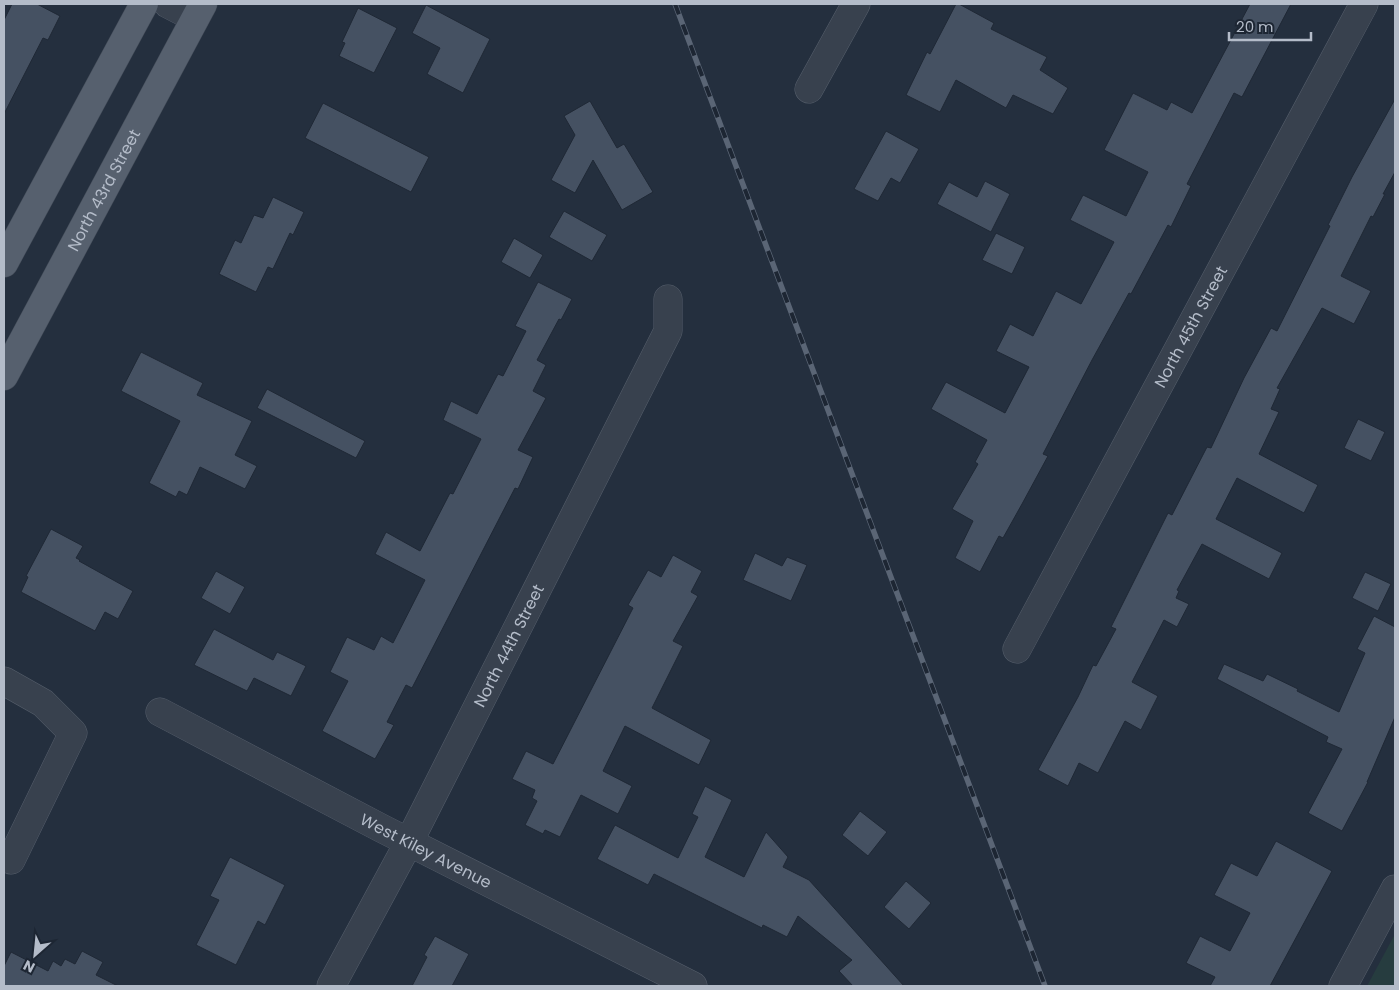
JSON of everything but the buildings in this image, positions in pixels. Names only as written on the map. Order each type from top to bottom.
[{"type":"main road","points":[[4,263],[144,4]]},
{"type":"main road","name":"North 43rd Street","points":[[4,376],[199,11]]},
{"type":"street","points":[[168,4],[199,11]]},
{"type":"street","points":[[809,89],[856,4]]},
{"type":"street","name":"North 45th Street","points":[[1017,649],[1364,4]]},
{"type":"street","name":"North 44th Street","points":[[331,986],[409,842],[668,331],[668,299]]},
{"type":"street","points":[[4,681],[43,703],[73,733],[6,863]]},
{"type":"street","name":"West Kiley Avenue","points":[[160,712],[409,842],[693,986]]},
{"type":"street","points":[[1343,986],[1395,889]]},
{"type":"green space","points":[[1395,934],[1395,986],[1367,986]]},
{"type":"railway","points":[[675,4],[1045,986]]}]
